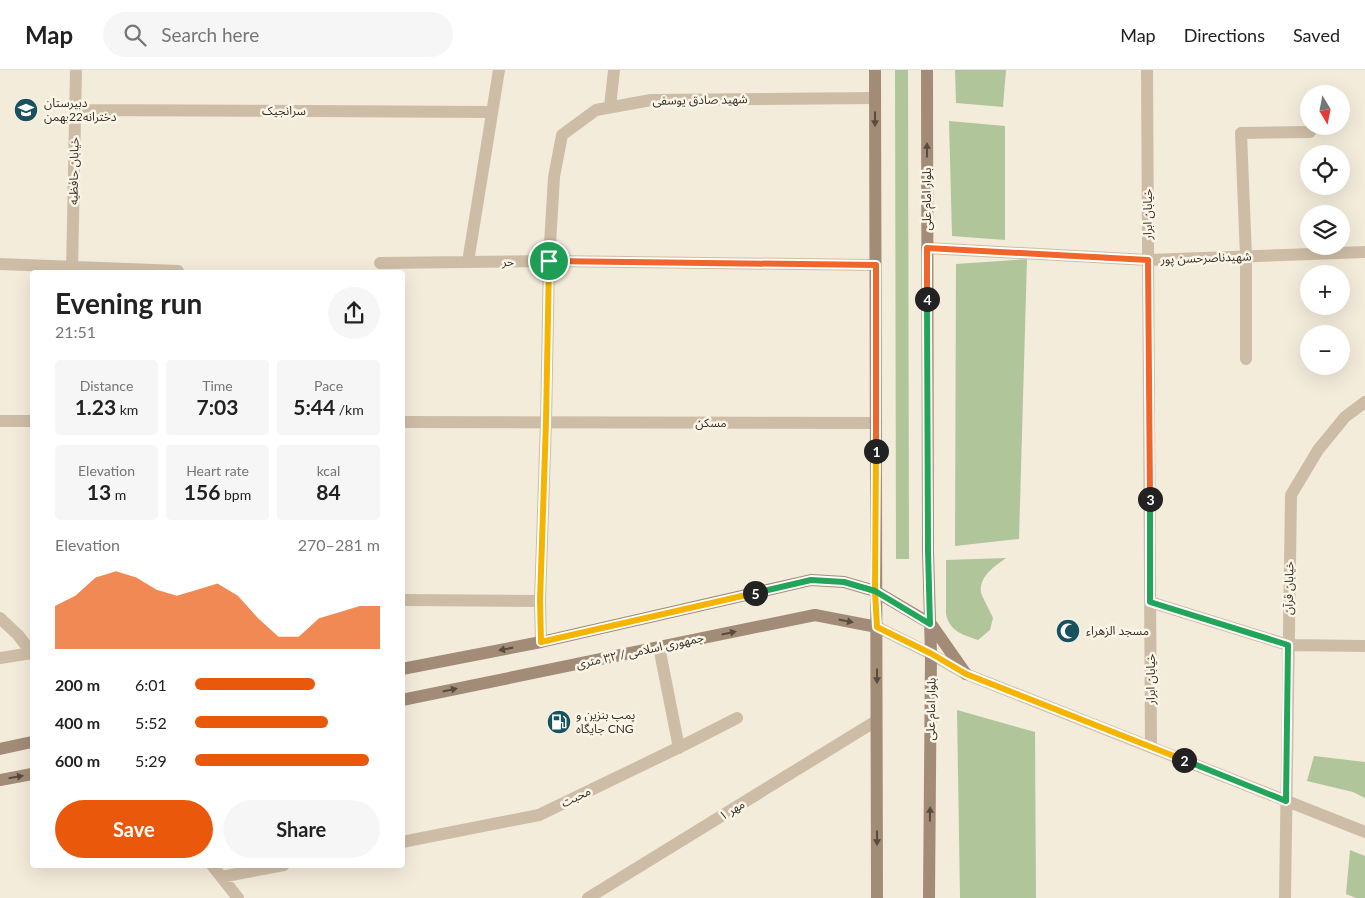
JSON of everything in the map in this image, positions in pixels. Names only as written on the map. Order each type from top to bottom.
[{"type":"main road","points":[[875,70],[877,898]]},
{"type":"main road","name":"بلوار امام علی","points":[[926,70],[928,551],[932,654],[929,898]]},
{"type":"main road","points":[[405,668],[541,642],[811,580],[844,582],[875,591],[930,624],[966,674]]},
{"type":"main road","name":"جمهوری اسلامی / ۳۲ متری","points":[[405,699],[815,615],[877,627]]},
{"type":"main road","points":[[0,749],[30,742]]},
{"type":"main road","points":[[0,780],[30,774]]},
{"type":"street","name":"خیابان حافظیه","points":[[72,269],[76,70]]},
{"type":"street","points":[[468,262],[499,70]]},
{"type":"street","points":[[610,107],[614,70]]},
{"type":"street","name":"خیابان ابرار","points":[[1147,70],[1151,747]]},
{"type":"street","name":"شهید صادق یوسفی","points":[[541,642],[540,601],[549,261],[554,177],[562,135],[596,110],[651,100],[875,98]]},
{"type":"street","name":"سرانجیک","points":[[75,110],[492,112]]},
{"type":"street","points":[[1246,359],[1246,257],[1241,132],[1300,132]]},
{"type":"street","name":"شهیدناصرحسن پور","points":[[927,248],[1148,260],[1365,252]]},
{"type":"street","name":"حر","points":[[380,263],[549,261],[876,265]]},
{"type":"street","points":[[0,264],[72,269],[125,270]]},
{"type":"street","name":"خیابان قرآن","points":[[1285,898],[1291,495],[1318,450],[1345,417],[1365,402]]},
{"type":"street","points":[[0,421],[30,421]]},
{"type":"street","name":"مسکن","points":[[405,422],[876,423]]},
{"type":"street","points":[[405,600],[540,601]]},
{"type":"street","points":[[1150,602],[1288,645],[1365,646]]},
{"type":"street","points":[[0,618],[18,635],[30,650]]},
{"type":"street","points":[[877,627],[932,654],[966,674],[1365,832]]},
{"type":"street","points":[[659,647],[678,748]]},
{"type":"street","points":[[0,658],[30,653]]},
{"type":"street","name":"محبت","points":[[405,841],[539,815],[737,718]]},
{"type":"street","name":"مهر ۱","points":[[588,898],[876,721]]},
{"type":"street","points":[[214,868],[238,898]]},
{"type":"street","points":[[221,877],[268,868]]},
{"type":"green space","points":[[895,70],[908,70],[909,559],[896,559]]},
{"type":"green space","points":[[955,70],[1006,70],[1003,107],[956,103]]},
{"type":"green space","points":[[949,121],[1005,126],[1005,240],[952,236]]},
{"type":"green space","points":[[1027,259],[1019,539],[955,546],[956,264]]},
{"type":"green space","points":[[1006,558],[988,573],[982,582],[981,593],[993,618],[990,630],[978,640],[958,632],[950,625],[946,614],[946,560]]},
{"type":"green space","points":[[957,710],[1035,732],[1036,898],[960,898]]},
{"type":"green space","points":[[1314,756],[1365,762],[1365,798],[1353,792],[1307,781]]},
{"type":"green space","points":[[1350,850],[1365,856],[1365,898],[1356,898],[1346,894]]},
{"type":"place","name":"دبیرستان دخترانه22بهمن","points":[[26,110]]},
{"type":"place","name":"مسجد الزهراء","points":[[1068,631]]},
{"type":"place","name":"پمپ بنزین و جایگاه CNG","points":[[559,722]]},
{"type":"route","points":[[549,261],[540,601],[541,642],[811,580],[844,582],[875,591],[930,624],[927,248],[1148,260],[1150,602],[1288,645],[1286,801],[966,674],[932,654],[877,627],[875,591],[876,265],[549,261]]}]
